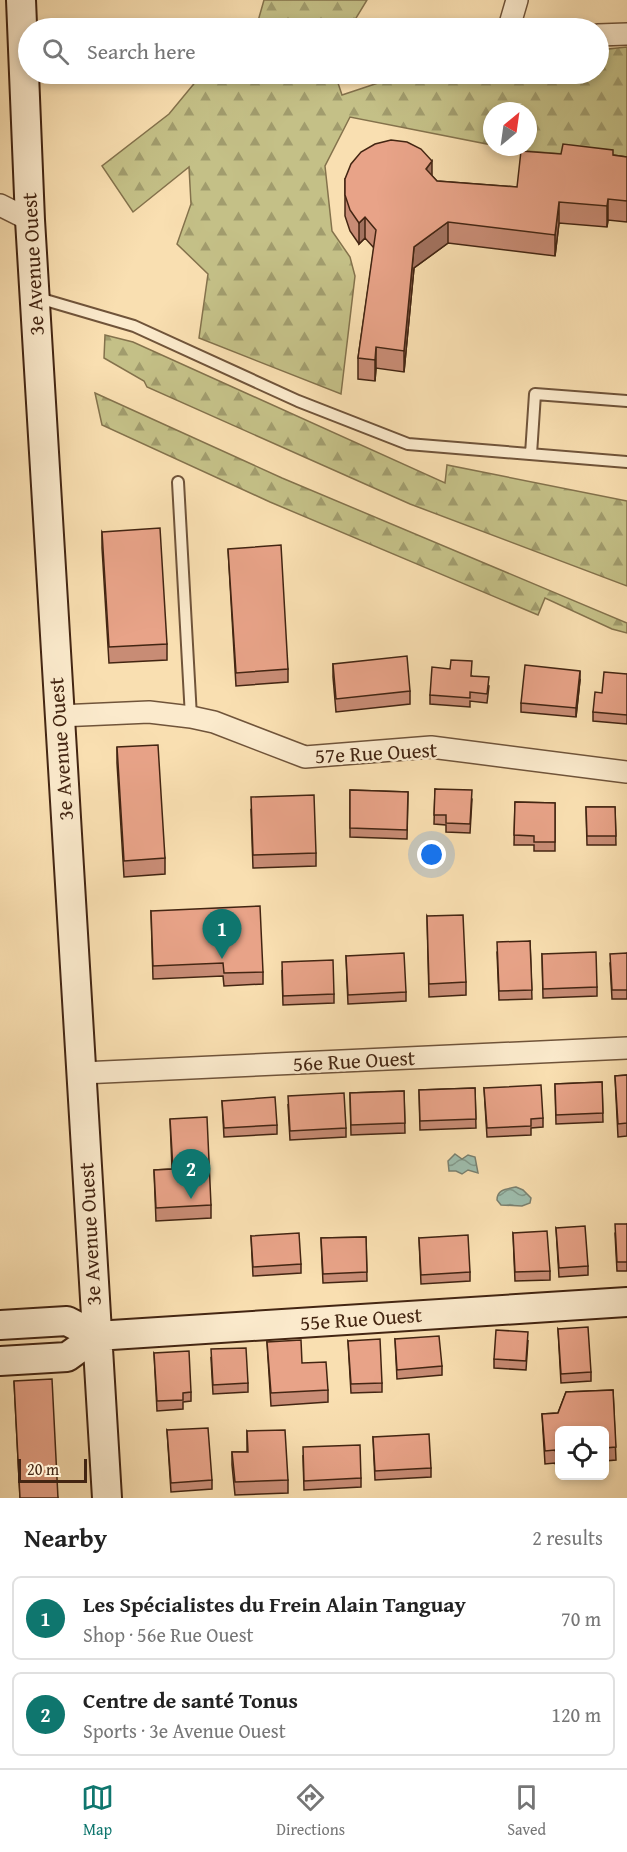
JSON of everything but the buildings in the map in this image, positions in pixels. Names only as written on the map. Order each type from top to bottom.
[{"type":"street","name":"3e Avenue Ouest","points":[[21,0],[22,18]]},
{"type":"street","points":[[512,18],[517,0]]},
{"type":"street","points":[[609,34],[627,33]]},
{"type":"street","name":"3e Avenue Ouest","points":[[24,84],[30,220],[107,1498]]},
{"type":"street","points":[[0,205],[30,220]]},
{"type":"street","name":"57e Rue Ouest","points":[[59,716],[149,712],[191,717],[214,722],[306,757],[431,747],[627,772]]},
{"type":"street","name":"56e Rue Ouest","points":[[82,1073],[627,1048]]},
{"type":"street","name":"55e Rue Ouest","points":[[96,1336],[627,1302]]},
{"type":"street","points":[[0,1325],[67,1321],[96,1336],[67,1357],[0,1361]]},
{"type":"lane","points":[[35,297],[134,326],[298,401],[408,444],[627,462]]},
{"type":"lane","points":[[531,454],[535,394],[627,401]]},
{"type":"lane","points":[[178,482],[191,717]]},
{"type":"green space","points":[[264,0],[367,0],[356,18],[259,18]]},
{"type":"green space","points":[[627,47],[627,159],[537,152],[537,102],[483,102],[483,143],[350,117],[325,166],[332,231],[350,257],[355,276],[341,394],[199,338],[208,274],[177,244],[191,204],[189,167],[133,212],[102,166],[169,114],[194,84],[338,84],[342,95],[375,84],[609,84],[609,49]]},
{"type":"green space","points":[[105,335],[133,342],[445,483],[447,465],[627,501],[627,586],[410,504],[147,387],[144,381],[104,358]]},
{"type":"green space","points":[[95,393],[282,478],[627,623],[627,633],[612,629],[545,598],[538,615],[270,502],[102,425]]},
{"type":"water","points":[[455,1154],[462,1159],[468,1155],[475,1157],[478,1173],[468,1170],[462,1174],[449,1171],[448,1161]]},
{"type":"water","points":[[516,1187],[531,1198],[530,1203],[522,1206],[501,1205],[497,1196],[503,1190]]},
{"type":"place","name":"Les Spécialistes du Frein Alain Tanguay","points":[[222,959]]},
{"type":"place","name":"Centre de santé Tonus","points":[[191,1199]]}]
